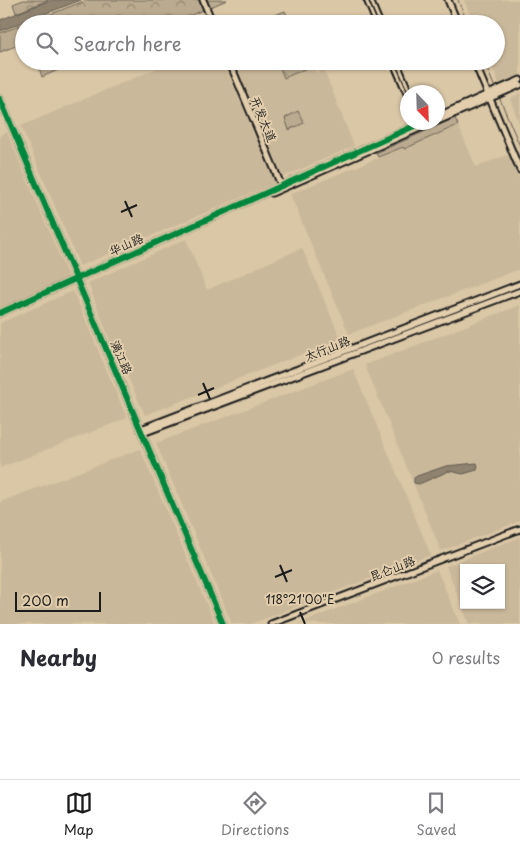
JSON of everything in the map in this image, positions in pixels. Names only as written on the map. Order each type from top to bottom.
[{"type":"street","points":[[203,0],[209,15]]},
{"type":"street","points":[[366,0],[372,15]]},
{"type":"street","points":[[371,0],[377,15]]},
{"type":"street","points":[[448,0],[454,15]]},
{"type":"street","name":"开发大道","points":[[233,70],[281,186]]},
{"type":"street","points":[[396,70],[402,85]]},
{"type":"street","points":[[401,70],[407,85]]},
{"type":"street","points":[[478,70],[520,170]]},
{"type":"street","name":"华山路","points":[[445,118],[520,80]]},
{"type":"street","name":"华山路","points":[[445,113],[520,85]]},
{"type":"street","name":"漓江路","points":[[0,98],[223,624]]},
{"type":"street","name":"华山路","points":[[0,313],[410,130]]},
{"type":"street","name":"华山路","points":[[262,196],[283,190],[410,130]]},
{"type":"street","name":"太行山路","points":[[142,431],[520,284]]},
{"type":"street","name":"太行山路","points":[[142,431],[520,290]]},
{"type":"street","name":"昆仑山路","points":[[270,624],[520,529]]},
{"type":"shaded area","points":[[51,0],[81,0],[42,15],[15,15],[15,25],[0,31],[0,20]]},
{"type":"shaded area","points":[[464,0],[520,0],[520,75],[499,84],[494,70],[505,70],[505,15],[470,15]]},
{"type":"shaded area","points":[[153,70],[227,70],[275,183],[80,266],[21,126]]},
{"type":"shaded area","points":[[238,70],[315,70],[316,73],[324,70],[354,146],[283,177]]},
{"type":"shaded area","points":[[520,93],[520,125],[510,99]]},
{"type":"shaded area","points":[[458,125],[476,167],[509,154],[520,180],[520,269],[349,334],[290,194]]},
{"type":"shaded area","points":[[7,132],[69,279],[0,308],[0,135]]},
{"type":"shaded area","points":[[186,239],[207,290],[302,248],[340,337],[338,340],[145,415],[126,373],[123,374],[88,283]]},
{"type":"shaded area","points":[[73,291],[127,418],[0,468],[0,323]]},
{"type":"shaded area","points":[[520,305],[520,521],[441,551],[365,365]]},
{"type":"shaded area","points":[[353,369],[431,555],[251,624],[232,624],[156,443]]},
{"type":"shaded area","points":[[140,449],[215,624],[0,624],[0,502]]},
{"type":"shaded area","points":[[477,463],[477,470],[463,474],[449,471],[419,484],[414,483],[414,478],[417,476],[446,466]]},
{"type":"shaded area","points":[[520,537],[520,624],[469,624],[463,609],[505,609],[505,564],[460,564],[460,601],[446,566]]},
{"type":"shaded area","points":[[437,570],[460,624],[297,624],[386,590]]},
{"type":"green space","points":[[23,0],[48,0],[16,13],[13,4]]},
{"type":"green space","points":[[87,0],[227,0],[191,15],[48,15]]},
{"type":"green space","points":[[285,11],[287,15],[275,15]]},
{"type":"green space","points":[[15,27],[15,46],[0,52],[0,33]]},
{"type":"green space","points":[[40,70],[58,70],[42,77]]},
{"type":"green space","points":[[281,70],[302,70],[284,78]]},
{"type":"green space","points":[[298,111],[304,123],[289,130],[285,118]]},
{"type":"green space","points":[[455,118],[458,125],[404,149],[403,147],[378,157],[376,153],[428,130],[445,130],[445,122]]},
{"type":"waterway","points":[[458,0],[464,15]]},
{"type":"waterway","points":[[488,70],[495,88]]},
{"type":"waterway","points":[[499,97],[520,146]]},
{"type":"cycle path","points":[[0,99],[223,624]]},
{"type":"cycle path","points":[[0,313],[405,130]]}]
